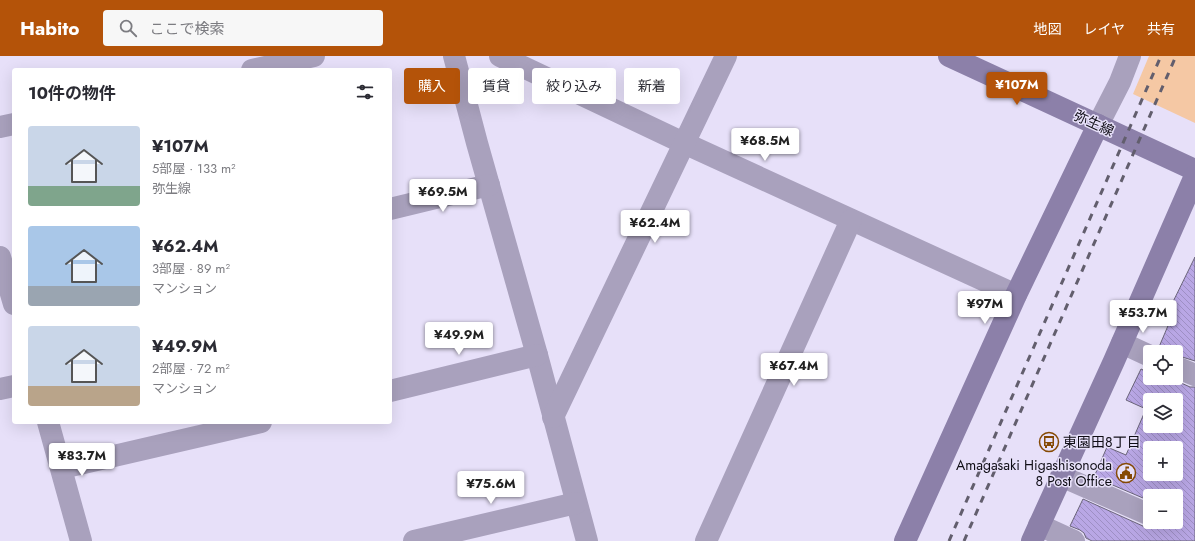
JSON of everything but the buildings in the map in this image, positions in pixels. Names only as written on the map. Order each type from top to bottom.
[{"type":"street","points":[[261,68],[314,56]]},
{"type":"street","points":[[454,56],[587,541]]},
{"type":"street","points":[[500,56],[1016,296]]},
{"type":"street","points":[[553,417],[726,56]]},
{"type":"street","name":"弥生線","points":[[949,56],[1195,170]]},
{"type":"street","points":[[905,541],[1016,296],[1120,82],[1130,56]]},
{"type":"street","points":[[0,127],[12,124]]},
{"type":"street","points":[[1074,541],[1035,533],[1122,344],[1195,176]]},
{"type":"street","points":[[392,209],[489,185]]},
{"type":"street","points":[[706,541],[851,220]]},
{"type":"street","points":[[0,256],[12,297]]},
{"type":"street","points":[[1122,344],[1143,353]]},
{"type":"street","points":[[392,390],[536,355]]},
{"type":"street","points":[[1183,370],[1195,375]]},
{"type":"street","points":[[0,389],[12,386]]},
{"type":"street","points":[[49,424],[81,541]]},
{"type":"street","points":[[62,468],[213,428],[245,424]]},
{"type":"street","points":[[1062,476],[1143,511]]},
{"type":"street","points":[[414,541],[576,503]]},
{"type":"shaded area","points":[[1149,56],[1195,56],[1195,123],[1133,94]]},
{"type":"railway","points":[[949,541],[1161,56]]},
{"type":"railway","points":[[964,541],[1176,56]]},
{"type":"place","name":"東園田8丁目","points":[[1049,442]]},
{"type":"place","name":"Amagasaki Higashisonoda 8 Post Office","points":[[1126,473]]}]
